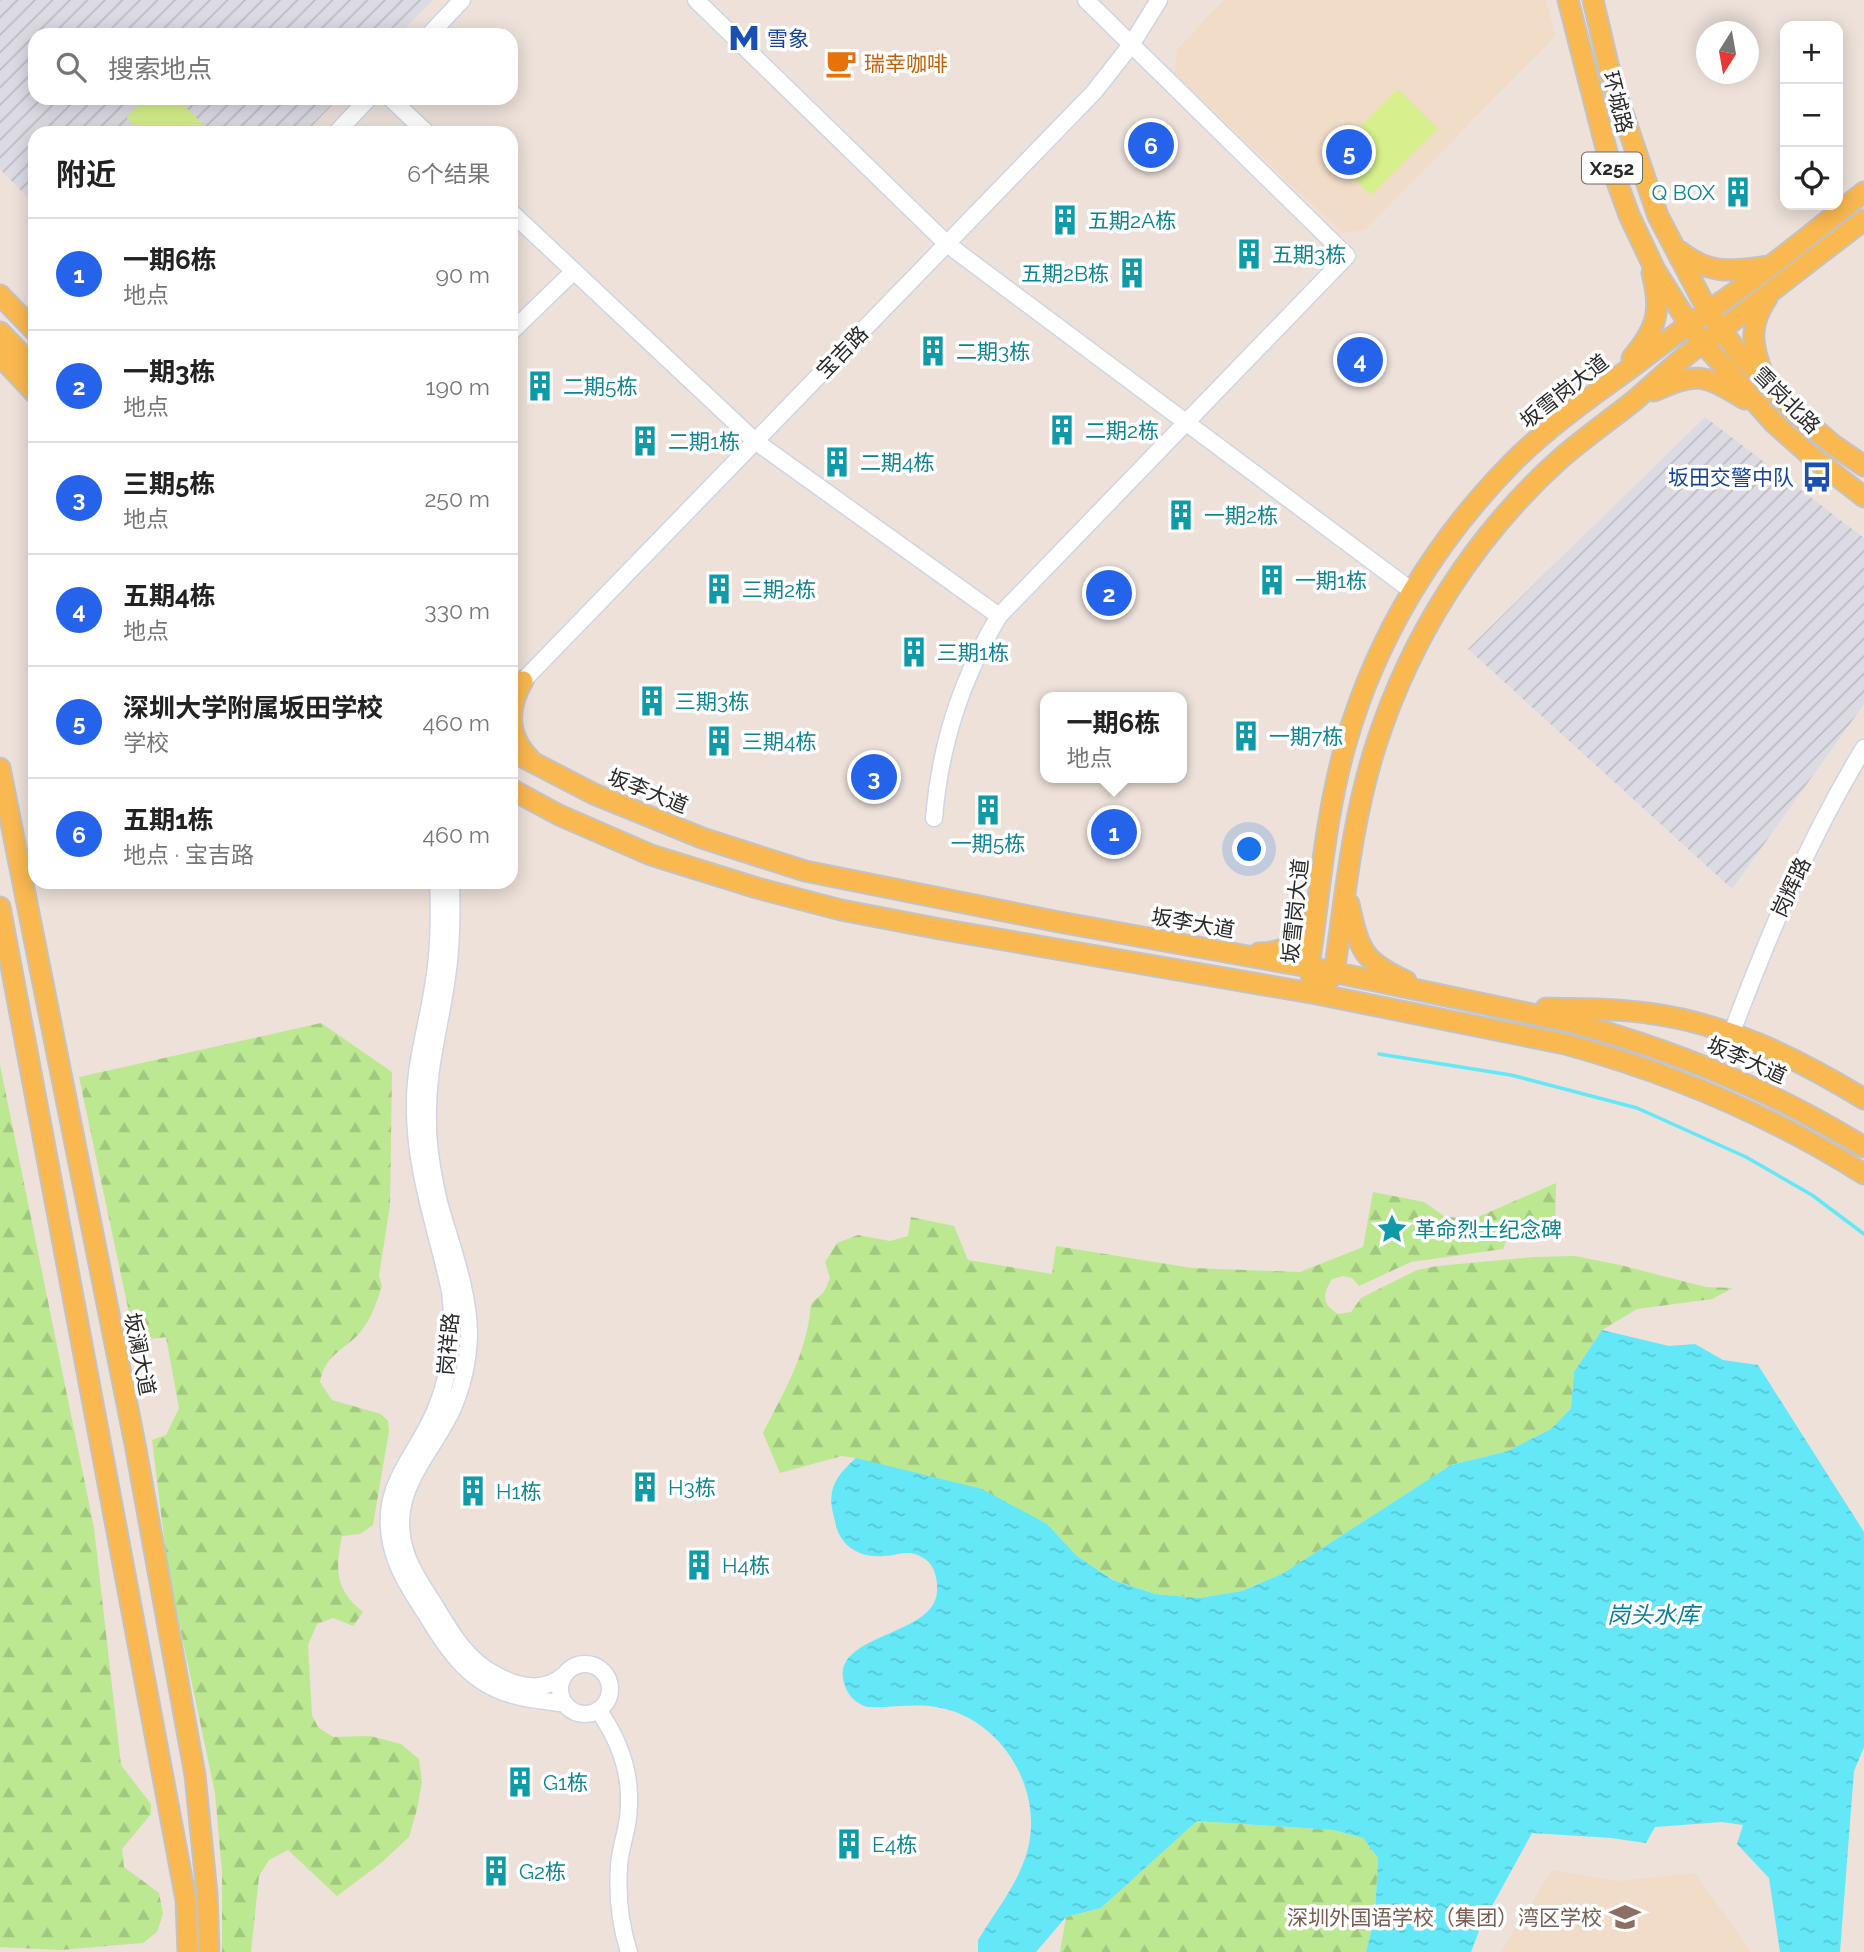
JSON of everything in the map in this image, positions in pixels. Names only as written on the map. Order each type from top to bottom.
[{"type":"main road","name":"环城路","points":[[1568,0],[1609,160],[1629,215],[1655,270],[1689,324]]},
{"type":"main road","name":"环城路","points":[[1593,0],[1612,81],[1658,216],[1708,312]]},
{"type":"main road","name":"坂雪岗大道","points":[[1317,994],[1309,967],[1330,808],[1346,741],[1377,658],[1412,591],[1449,536],[1505,470],[1562,419],[1708,312],[1864,192]]},
{"type":"main road","points":[[1334,974],[1358,813],[1376,746],[1396,691],[1413,655],[1437,610],[1473,556],[1528,491],[1583,439],[1634,401],[1685,356],[1864,220]]},
{"type":"main road","points":[[1675,248],[1694,262],[1715,270],[1734,271],[1770,265]]},
{"type":"main road","points":[[1614,380],[1645,343],[1654,327],[1656,288],[1648,255]]},
{"type":"main road","points":[[1764,379],[1752,338],[1762,306],[1773,290]]},
{"type":"main road","points":[[0,295],[28,324]]},
{"type":"main road","name":"雪岗北路","points":[[1708,312],[1739,354],[1788,406],[1832,444],[1864,466]]},
{"type":"main road","name":"雪岗北路","points":[[1689,324],[1773,423],[1864,497]]},
{"type":"main road","points":[[0,332],[28,362]]},
{"type":"main road","points":[[0,356],[28,386]]},
{"type":"main road","points":[[1634,401],[1676,382],[1688,378],[1703,378],[1758,406]]},
{"type":"main road","points":[[518,744],[534,763]]},
{"type":"main road","name":"坂李大道","points":[[518,755],[594,794],[642,814],[702,838],[805,871],[1059,922],[1309,967],[1606,1031],[1677,1055],[1745,1083],[1864,1147]]},
{"type":"main road","name":"坂澜大道","points":[[0,768],[132,1431],[195,1775],[209,1952]]},
{"type":"main road","points":[[518,793],[559,815],[651,855],[757,888],[841,910],[1317,994],[1565,1044],[1634,1064],[1703,1089],[1769,1119],[1864,1174]]},
{"type":"main road","points":[[1230,953],[1275,952],[1295,942],[1310,924],[1321,887]]},
{"type":"main road","points":[[1346,891],[1357,937],[1365,953],[1385,972],[1432,994]]},
{"type":"main road","points":[[0,907],[186,1900],[188,1952]]},
{"type":"main road","name":"坂雪岗大道","points":[[1317,994],[1334,974]]},
{"type":"main road","points":[[1492,1006],[1625,1010],[1675,1017],[1732,1032],[1818,1072],[1864,1100]]},
{"type":"street","points":[[436,28],[462,0]]},
{"type":"street","points":[[696,0],[947,244],[1412,591]]},
{"type":"street","points":[[934,818],[939,771],[950,724],[976,658],[999,617],[1347,256],[1086,0]]},
{"type":"street","name":"宝吉路","points":[[518,684],[1094,92],[1131,45],[1159,0]]},
{"type":"street","points":[[343,126],[362,105]]},
{"type":"street","points":[[397,105],[420,126]]},
{"type":"street","points":[[518,219],[755,441],[999,617]]},
{"type":"street","points":[[518,325],[574,271]]},
{"type":"street","name":"岗辉路","points":[[1732,1032],[1795,877],[1823,820],[1864,748]]},
{"type":"street","name":"岗祥路","points":[[438,889],[438,950],[417,1070],[415,1125],[422,1180],[450,1291],[452,1343],[446,1378],[435,1411],[402,1468],[393,1491],[389,1517],[391,1542],[404,1578],[446,1647],[462,1666],[481,1681],[502,1692],[565,1704]]},
{"type":"street","name":"岗祥路","points":[[451,889],[450,951],[429,1072],[428,1125],[434,1178],[466,1304],[468,1349],[464,1378],[453,1406],[408,1484],[401,1517],[403,1540],[415,1572],[456,1640],[478,1664],[507,1680],[538,1687],[557,1682],[564,1675]]},
{"type":"street","points":[[578,1664],[596,1666],[608,1679],[610,1688],[605,1704],[590,1713],[572,1710],[565,1704],[560,1690],[564,1675],[578,1664]]},
{"type":"street","points":[[598,1710],[619,1746],[628,1786],[628,1814],[618,1889],[620,1915],[629,1952]]},
{"type":"shaded area","points":[[0,0],[433,0],[406,28],[28,28],[28,105],[332,105],[312,126],[28,126],[28,198],[0,169]]},
{"type":"shaded area","points":[[1224,0],[1546,0],[1555,36],[1365,230],[1342,233],[1175,74],[1177,49]]},
{"type":"shaded area","points":[[1705,417],[1864,538],[1864,704],[1732,889],[1468,649]]},
{"type":"shaded area","name":"深圳外国语学校（集团）湾区学校","points":[[1552,1870],[1619,1881],[1695,1873],[1751,1952],[1501,1952]]},
{"type":"green space","points":[[1398,89],[1438,129],[1371,195],[1331,156]]},
{"type":"green space","points":[[139,105],[184,105],[204,126],[135,126],[126,117]]},
{"type":"green space","points":[[321,1023],[392,1072],[390,1205],[379,1276],[382,1286],[367,1322],[358,1335],[327,1363],[320,1382],[332,1400],[381,1414],[388,1421],[389,1431],[373,1525],[360,1534],[342,1536],[338,1559],[342,1587],[363,1612],[353,1626],[333,1618],[317,1624],[308,1645],[312,1715],[318,1727],[333,1737],[370,1736],[401,1744],[419,1759],[422,1782],[409,1837],[381,1863],[337,1896],[288,1850],[269,1860],[259,1876],[251,1952],[222,1952],[222,1872],[215,1793],[168,1570],[152,1440],[166,1435],[179,1408],[166,1337],[135,1341],[79,1077]]},
{"type":"green space","points":[[0,1065],[94,1528],[121,1765],[151,1804],[151,1814],[122,1849],[124,1867],[159,1893],[163,1914],[157,1932],[143,1943],[60,1950],[0,1947]]},
{"type":"green space","points":[[1556,1183],[1555,1229],[1507,1239],[1503,1249],[1411,1262],[1359,1286],[1352,1278],[1343,1276],[1332,1279],[1325,1294],[1326,1303],[1338,1314],[1351,1312],[1361,1298],[1417,1270],[1533,1257],[1575,1256],[1706,1287],[1733,1288],[1712,1299],[1637,1309],[1602,1330],[1574,1372],[1571,1408],[1551,1429],[1508,1451],[1451,1465],[1282,1574],[1242,1591],[1199,1598],[1155,1594],[1114,1580],[1077,1556],[1047,1524],[861,1459],[842,1456],[780,1473],[763,1433],[800,1355],[811,1304],[824,1292],[830,1278],[825,1262],[837,1243],[858,1235],[890,1241],[908,1236],[911,1217],[954,1226],[968,1260],[1052,1274],[1056,1246],[1192,1268],[1300,1272],[1363,1247],[1373,1192],[1424,1202],[1444,1216],[1471,1220]]},
{"type":"green space","points":[[1197,1821],[1333,1830],[1363,1838],[1378,1858],[1375,1916],[1366,1952],[1060,1952],[1066,1917],[1101,1908]]},
{"type":"water","name":"岗头水库","points":[[1602,1330],[1669,1346],[1695,1344],[1723,1360],[1758,1365],[1864,1532],[1864,1747],[1854,1771],[1840,1952],[1780,1952],[1769,1878],[1737,1844],[1743,1825],[1722,1822],[1655,1827],[1646,1843],[1532,1833],[1481,1926],[1471,1952],[1366,1952],[1375,1916],[1378,1858],[1363,1838],[1333,1830],[1197,1821],[1101,1908],[1066,1917],[1036,1952],[978,1952],[978,1940],[1012,1887],[1023,1864],[1031,1828],[1030,1805],[1013,1760],[998,1741],[980,1725],[959,1714],[936,1707],[867,1707],[853,1699],[847,1690],[843,1669],[851,1655],[865,1645],[919,1619],[931,1607],[937,1592],[933,1569],[919,1556],[909,1553],[870,1556],[852,1549],[842,1540],[831,1496],[835,1482],[849,1464],[856,1458],[982,1489],[1047,1524],[1077,1556],[1113,1580],[1155,1594],[1199,1598],[1242,1591],[1282,1574],[1451,1465],[1508,1451],[1551,1429],[1571,1408],[1574,1372]]},
{"type":"waterway","points":[[1379,1054],[1511,1075],[1637,1108],[1746,1157],[1812,1195],[1864,1234]]},
{"type":"place","name":"雪象","points":[[744,38]]},
{"type":"place","name":"瑞幸咖啡","points":[[841,63]]},
{"type":"place","name":"五期1栋","points":[[1151,145]]},
{"type":"place","name":"深圳大学附属坂田学校","points":[[1349,152]]},
{"type":"place","name":"Q BOX","points":[[1738,192]]},
{"type":"place","name":"五期2A栋","points":[[1065,220]]},
{"type":"place","name":"五期3栋","points":[[1249,254]]},
{"type":"place","name":"五期2B栋","points":[[1132,273]]},
{"type":"place","name":"二期3栋","points":[[933,351]]},
{"type":"place","name":"五期4栋","points":[[1360,360]]},
{"type":"place","name":"二期5栋","points":[[540,386]]},
{"type":"place","name":"二期2栋","points":[[1062,430]]},
{"type":"place","name":"二期1栋","points":[[645,441]]},
{"type":"place","name":"二期4栋","points":[[837,462]]},
{"type":"place","name":"坂田交警中队","points":[[1817,477]]},
{"type":"place","name":"一期2栋","points":[[1181,515]]},
{"type":"place","name":"一期1栋","points":[[1272,580]]},
{"type":"place","name":"三期2栋","points":[[719,589]]},
{"type":"place","name":"一期3栋","points":[[1109,593]]},
{"type":"place","name":"三期1栋","points":[[914,652]]},
{"type":"place","name":"三期3栋","points":[[652,701]]},
{"type":"place","name":"一期7栋","points":[[1246,736]]},
{"type":"place","name":"三期4栋","points":[[719,741]]},
{"type":"place","name":"三期5栋","points":[[874,777]]},
{"type":"place","name":"一期5栋","points":[[988,810]]},
{"type":"place","name":"一期6栋","points":[[1114,832]]},
{"type":"place","name":"革命烈士纪念碑","points":[[1392,1229]]},
{"type":"place","name":"H3栋","points":[[645,1487]]},
{"type":"place","name":"H1栋","points":[[473,1491]]},
{"type":"place","name":"H4栋","points":[[699,1565]]},
{"type":"place","name":"G1栋","points":[[520,1782]]},
{"type":"place","name":"E4栋","points":[[849,1844]]},
{"type":"place","name":"G2栋","points":[[496,1871]]},
{"type":"place","name":"深圳外国语学校（集团）湾区学校","points":[[1625,1917]]}]
